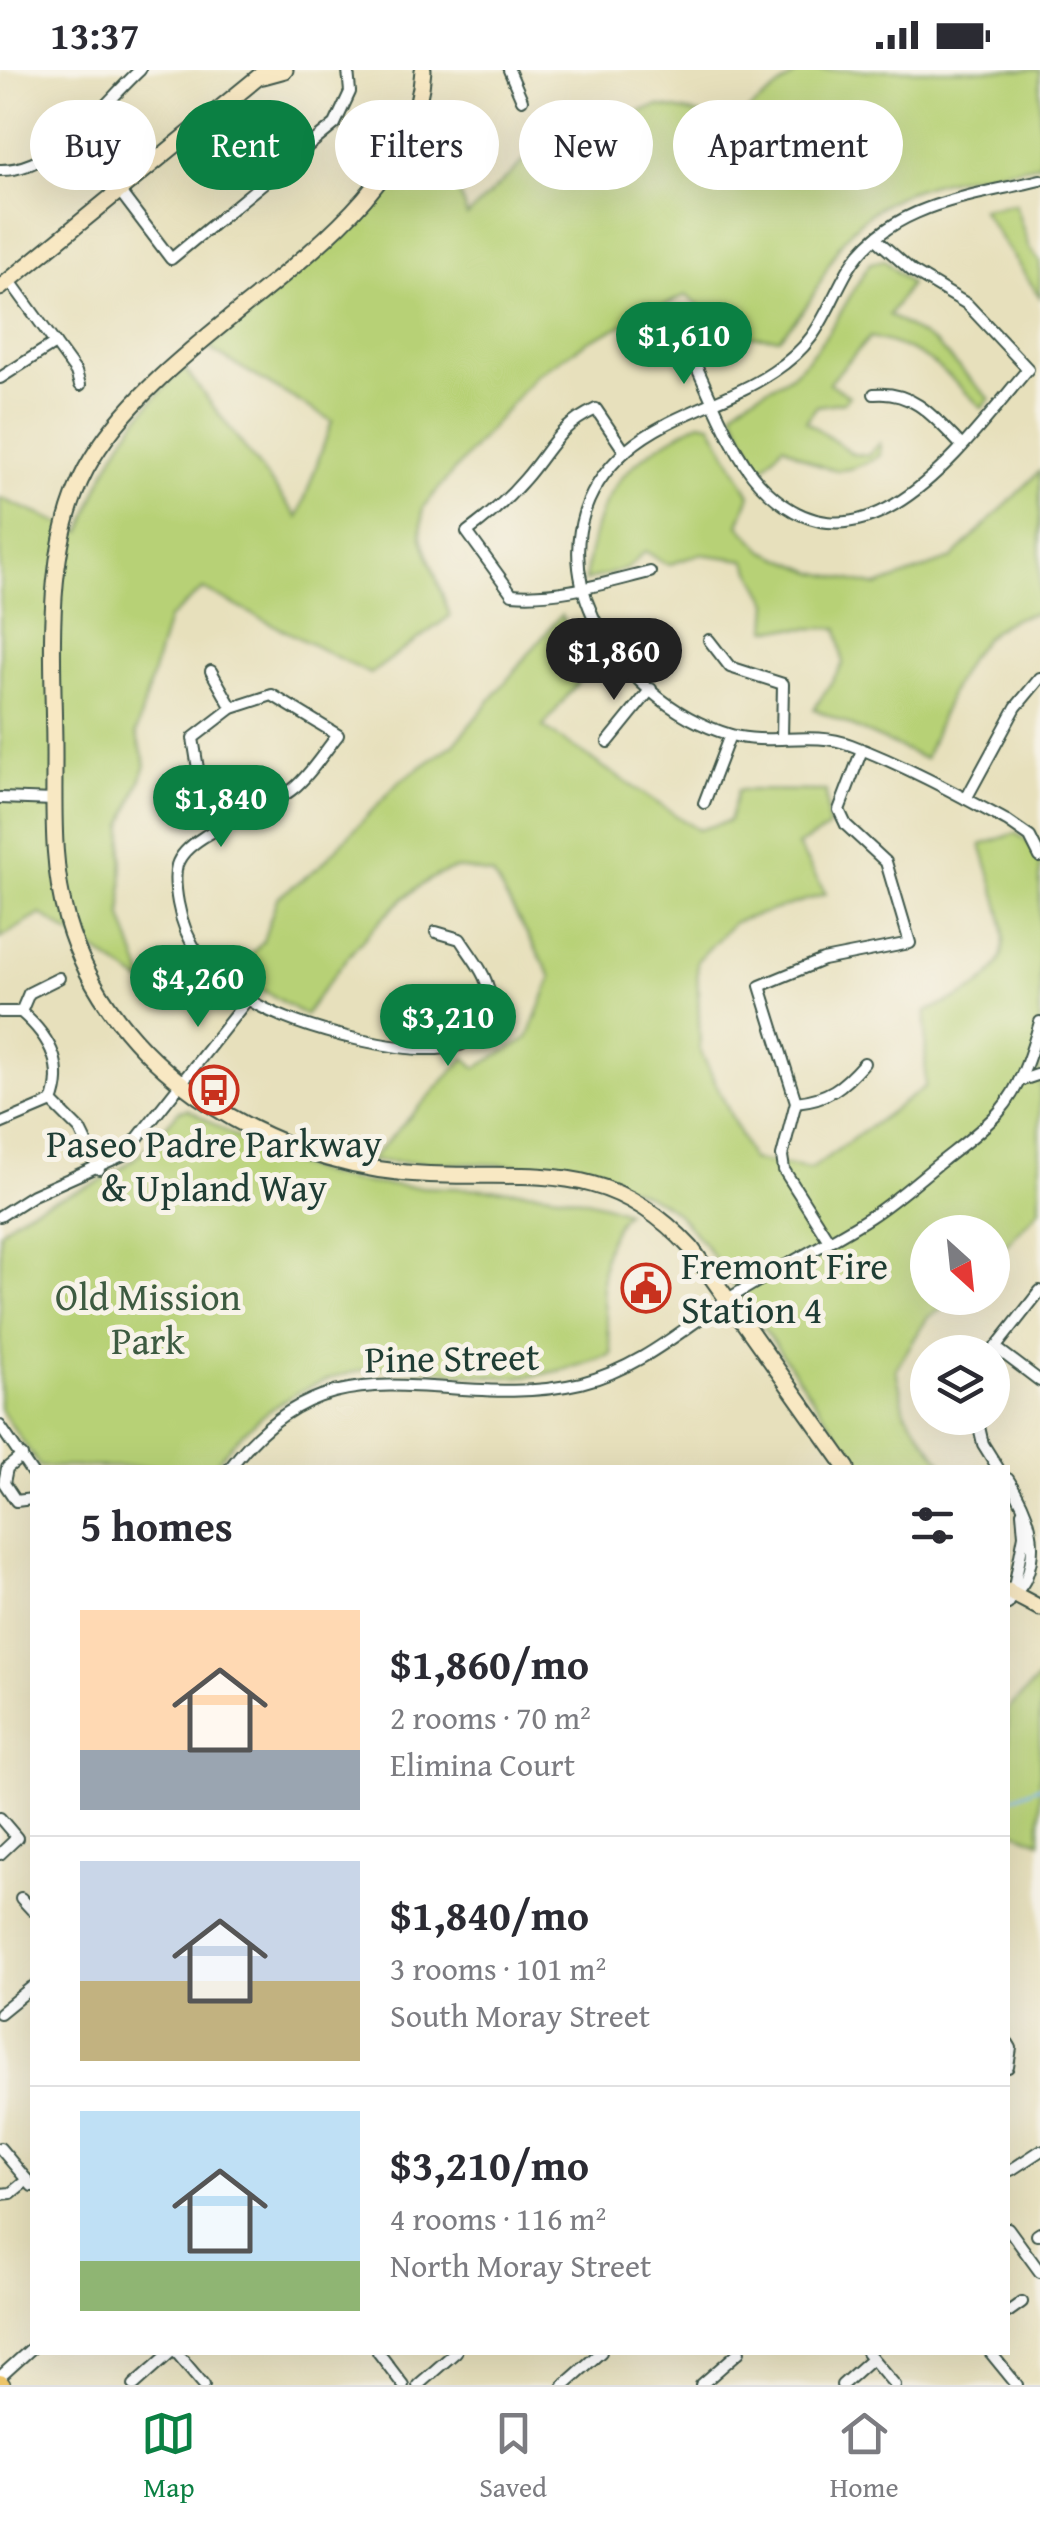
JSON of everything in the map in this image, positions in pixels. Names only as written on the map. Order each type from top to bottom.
[{"type":"main road","points":[[5,284],[265,73],[285,70]]},
{"type":"main road","points":[[423,70],[412,124],[376,189],[347,219],[170,365],[118,421],[85,472],[63,533],[55,598],[54,800],[59,888],[83,960],[130,1034],[182,1085],[282,1144],[346,1165],[409,1173],[542,1176],[590,1182],[628,1195],[667,1222],[691,1248],[845,1465]]},
{"type":"main road","points":[[1010,1596],[1040,1608]]},
{"type":"street","points":[[0,170],[22,168],[52,153],[140,70]]},
{"type":"street","points":[[121,193],[171,259],[335,124],[350,92],[348,70]]},
{"type":"street","points":[[509,70],[522,100]]},
{"type":"street","points":[[1040,180],[912,212],[876,239],[850,268],[827,318],[806,346],[772,372],[676,419],[625,452],[606,472],[583,516],[578,556],[582,589],[611,652],[651,689],[730,735],[819,737],[862,750],[966,799],[1030,837],[1040,857]]},
{"type":"street","points":[[691,356],[756,480],[782,505],[821,521],[860,522],[897,507],[1028,369],[967,304],[912,271],[876,239]]},
{"type":"street","points":[[5,284],[54,343],[80,384]]},
{"type":"street","points":[[0,378],[54,343]]},
{"type":"street","points":[[874,394],[896,392],[923,407],[960,444]]},
{"type":"street","points":[[625,452],[596,409],[574,420],[553,437],[529,475],[498,510],[467,532],[512,594],[535,596],[582,589],[650,572]]},
{"type":"street","points":[[709,640],[730,667],[783,684],[782,737]]},
{"type":"street","points":[[211,671],[232,708]]},
{"type":"street","points":[[966,799],[1016,706],[1040,678]]},
{"type":"street","points":[[608,742],[651,689]]},
{"type":"street","points":[[217,829],[200,781],[193,738],[232,708],[272,695],[338,735],[299,785],[267,809],[187,846],[176,868],[177,898],[186,931],[203,961],[247,1000],[274,1016],[316,1030],[391,1046],[449,1049],[464,1044],[485,1021],[488,988],[460,939],[436,932]]},
{"type":"street","points":[[704,804],[730,735]]},
{"type":"street","points":[[829,1241],[784,1170],[782,1156],[796,1102],[760,986],[823,960],[910,943],[886,862],[846,825],[839,810],[862,750]]},
{"type":"street","points":[[0,798],[54,800]]},
{"type":"street","points":[[21,1012],[29,993],[59,978]]},
{"type":"street","points":[[0,1216],[33,1195],[99,1169],[125,1154],[247,1000]]},
{"type":"street","points":[[0,1012],[21,1012],[34,1024],[58,1063],[60,1081],[52,1102],[0,1124]]},
{"type":"street","name":"Pine Street","points":[[233,1465],[278,1417],[319,1397],[378,1384],[408,1382],[498,1392],[585,1382],[658,1350],[726,1300],[873,1215],[971,1138],[1000,1111],[1018,1082],[1040,1022]]},
{"type":"street","points":[[796,1102],[831,1094],[864,1063]]},
{"type":"street","points":[[1018,1082],[1040,1074]]},
{"type":"street","points":[[52,1102],[80,1130],[99,1169]]},
{"type":"street","points":[[1006,1335],[1040,1292]]},
{"type":"street","points":[[1010,1361],[1040,1381]]},
{"type":"street","points":[[0,1426],[30,1470]]},
{"type":"street","points":[[982,1435],[996,1465]]},
{"type":"street","points":[[22,1456],[6,1468],[4,1483],[16,1502],[30,1498]]},
{"type":"street","points":[[1010,1483],[1030,1518],[1032,1542],[1027,1576],[1010,1595]]},
{"type":"street","points":[[0,1818],[18,1838],[0,1854]]},
{"type":"street","points":[[21,1898],[30,1908]]},
{"type":"street","points":[[0,2013],[30,1988]]},
{"type":"street","points":[[0,2148],[30,2183],[12,2193],[0,2194]]},
{"type":"street","points":[[1012,2170],[1040,2150]]},
{"type":"street","points":[[1010,2231],[1040,2272]]},
{"type":"street","points":[[1010,2311],[1022,2302]]},
{"type":"street","points":[[0,2382],[30,2350]]},
{"type":"street","points":[[134,2385],[169,2355]]},
{"type":"street","points":[[176,2355],[204,2385]]},
{"type":"street","points":[[380,2355],[403,2385]]},
{"type":"street","points":[[418,2385],[453,2355]]},
{"type":"street","points":[[564,2385],[598,2355]]},
{"type":"street","points":[[701,2385],[736,2355]]},
{"type":"street","points":[[842,2385],[870,2355],[895,2385]]},
{"type":"street","points":[[992,2355],[1017,2385]]},
{"type":"green space","points":[[801,70],[1040,70],[1040,164],[913,190],[868,215],[842,242],[809,302],[779,338],[731,335],[686,295],[588,341],[536,375],[423,507],[421,536],[450,616],[370,674],[203,589],[168,619],[136,733],[146,765],[123,826],[122,917],[146,985],[41,914],[0,938],[0,498],[82,532],[121,442],[184,368],[298,518],[332,421],[208,348],[390,190],[458,190],[467,216],[494,190],[499,190],[499,185],[519,166],[519,190],[653,190],[653,108],[659,106],[673,109],[673,190],[903,190],[903,100],[762,100]]},
{"type":"green space","points":[[1015,204],[1029,248],[1040,261],[1040,297],[981,209]]},
{"type":"green space","points":[[884,260],[910,284],[889,315],[936,344],[990,399],[982,408],[920,355],[870,337],[829,383],[849,396],[844,402],[817,406],[806,421],[853,454],[868,455],[880,443],[880,455],[852,468],[830,469],[783,445],[761,471],[733,412],[804,363],[826,336],[870,263]]},
{"type":"green space","points":[[700,422],[711,424],[750,495],[739,525],[764,551],[814,572],[877,586],[951,559],[1040,471],[1040,613],[1015,618],[978,646],[953,689],[925,759],[814,709],[843,664],[838,628],[767,629],[769,603],[745,560],[700,554],[668,565],[645,551],[627,569],[585,581],[597,524],[617,483],[650,452]]},
{"type":"green space","points":[[561,615],[588,669],[543,727],[698,830],[729,821],[738,790],[826,791],[828,828],[798,846],[826,894],[734,922],[697,961],[700,1050],[752,1160],[811,1169],[925,1087],[926,1011],[960,997],[983,982],[997,966],[1003,948],[1003,927],[981,845],[1016,833],[1040,851],[1040,1209],[1010,1241],[1010,1215],[910,1215],[910,1315],[932,1315],[917,1335],[910,1335],[910,1346],[896,1369],[910,1418],[910,1435],[922,1435],[944,1465],[860,1465],[702,1241],[670,1208],[638,1191],[602,1179],[524,1166],[369,1161],[465,1058],[476,1068],[528,1038],[552,977],[493,875],[469,869],[455,869],[435,877],[392,909],[305,1015],[234,973],[263,941],[277,898],[320,866],[399,782],[454,744]]},
{"type":"green space","name":"Old Mission Park","points":[[188,1109],[282,1160],[343,1179],[557,1195],[626,1212],[607,1244],[602,1280],[612,1354],[565,1370],[528,1376],[385,1368],[328,1379],[276,1406],[232,1444],[215,1465],[39,1465],[0,1408],[0,1232],[33,1208],[121,1169],[179,1111]]},
{"type":"green space","points":[[1040,1677],[1040,1842],[1010,1830],[1010,1707]]},
{"type":"waterway","points":[[1010,1799],[1040,1786]]},
{"type":"place","name":"Paseo Padre Parkway & Upland Way","points":[[214,1090]]},
{"type":"place","name":"Fremont Fire Station 4","points":[[646,1288]]}]
